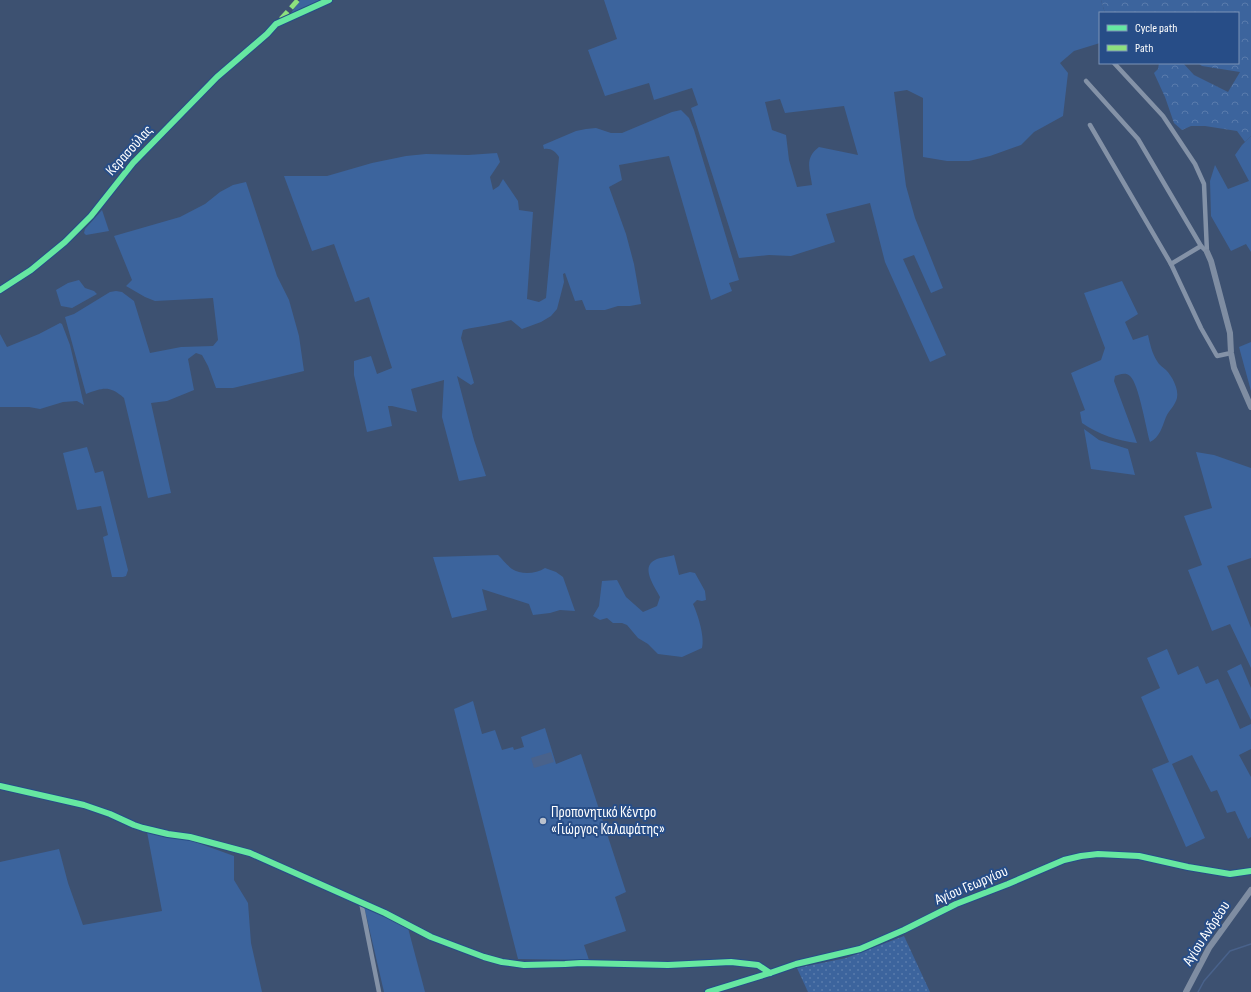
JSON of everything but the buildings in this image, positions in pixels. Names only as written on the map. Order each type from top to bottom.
[{"type":"street","name":"Κερασούλας","points":[[0,290],[31,270],[65,242],[92,216],[121,176],[144,151],[206,88],[267,34],[276,24],[329,0]]},
{"type":"street","points":[[1115,64],[1163,116],[1195,164],[1204,184],[1207,252]]},
{"type":"street","points":[[1086,81],[1138,139],[1201,246],[1207,252],[1211,261],[1230,333],[1231,354],[1234,368],[1251,407]]},
{"type":"street","points":[[1090,125],[1170,264],[1201,328],[1217,356],[1231,354]]},
{"type":"street","points":[[1170,264],[1201,246]]},
{"type":"street","points":[[0,786],[84,805],[143,828],[190,837],[250,853],[385,913],[431,937],[502,962],[524,965],[581,963],[668,965],[731,962],[758,965],[770,973]]},
{"type":"street","name":"Αγίου Γεωργίου","points":[[708,992],[796,964],[860,949],[904,930],[956,904],[1064,860],[1081,856],[1098,854],[1139,856],[1188,867],[1230,874],[1251,871]]},
{"type":"street","name":"Αγίου Ανδρέου","points":[[1186,992],[1209,948],[1251,890]]},
{"type":"street","points":[[361,902],[379,992]]},
{"type":"green space","points":[[300,0],[325,0],[289,16]]},
{"type":"green space","points":[[604,0],[1101,0],[1105,12],[1099,12],[1099,43],[1074,51],[1060,63],[1068,73],[1063,116],[1034,132],[1021,145],[990,156],[969,161],[947,161],[923,157],[923,98],[907,90],[894,92],[906,186],[915,218],[943,288],[931,293],[914,255],[903,259],[946,355],[930,362],[885,262],[870,203],[826,214],[835,242],[791,256],[769,255],[739,258],[691,108],[698,105],[692,88],[654,100],[649,83],[605,96],[588,50],[617,39]],"holes":[[[780,99],[785,113],[844,106],[858,155],[819,147],[811,155],[809,164],[812,185],[797,187],[789,160],[786,135],[772,130],[765,102]]]},
{"type":"green space","points":[[1101,0],[1251,0],[1251,136],[1245,142],[1237,131],[1205,126],[1191,126],[1182,130],[1174,123],[1165,97],[1154,73],[1158,69],[1159,64],[1184,64],[1194,75],[1228,92],[1240,72],[1202,66],[1199,64],[1239,64],[1239,12],[1105,12]]},
{"type":"green space","points":[[681,110],[689,118],[694,130],[739,280],[729,283],[732,291],[711,300],[669,156],[619,165],[622,180],[609,187],[626,234],[634,264],[641,304],[618,306],[605,310],[586,310],[582,300],[575,301],[565,273],[563,274],[564,282],[557,309],[551,316],[541,322],[522,329],[511,320],[463,330],[461,338],[474,383],[471,385],[457,376],[474,440],[486,476],[459,481],[442,417],[444,380],[411,389],[417,412],[388,406],[392,426],[367,432],[354,375],[354,361],[371,356],[377,374],[392,368],[369,297],[355,302],[334,244],[312,251],[284,176],[327,176],[372,163],[406,156],[426,154],[468,155],[497,153],[500,162],[490,177],[493,190],[499,186],[503,179],[518,201],[519,210],[533,212],[527,299],[539,302],[546,298],[559,157],[553,150],[544,149],[543,145],[576,131],[586,129],[596,128],[611,133],[622,133],[672,112]]},
{"type":"green space","points":[[1251,136],[1251,252],[1246,244],[1231,251],[1211,216],[1210,181],[1215,165],[1228,189],[1249,181],[1235,155]]},
{"type":"green space","points":[[246,182],[277,276],[289,300],[299,336],[304,371],[233,388],[216,388],[208,366],[202,355],[196,353],[188,359],[194,390],[167,401],[151,403],[171,493],[148,498],[124,398],[110,389],[97,390],[86,394],[65,317],[74,314],[110,292],[122,292],[134,301],[150,353],[181,347],[213,346],[218,340],[213,298],[155,301],[126,286],[132,280],[114,236],[180,217],[205,204],[220,192],[233,185]]},
{"type":"green space","points":[[102,210],[109,231],[86,235],[84,233],[85,229]]},
{"type":"green space","points":[[79,280],[85,288],[94,291],[97,294],[72,308],[61,306],[56,290],[68,283]]},
{"type":"green space","points":[[1122,281],[1138,314],[1125,322],[1133,340],[1148,335],[1155,358],[1171,376],[1177,391],[1176,401],[1167,415],[1160,431],[1150,442],[1139,397],[1130,376],[1125,374],[1115,376],[1114,381],[1137,443],[1123,441],[1108,436],[1082,423],[1080,412],[1085,410],[1071,373],[1101,360],[1105,348],[1084,293]]},
{"type":"green space","points":[[60,323],[62,324],[70,345],[84,405],[77,401],[63,402],[40,409],[29,407],[0,407],[0,334],[7,347],[39,334]]},
{"type":"green space","points":[[1251,342],[1251,391],[1239,347]]},
{"type":"green space","points":[[1084,429],[1099,440],[1128,449],[1135,475],[1091,469]]},
{"type":"green space","points":[[87,447],[95,473],[103,471],[128,570],[126,576],[123,577],[112,577],[103,537],[108,535],[101,506],[77,510],[63,453]]},
{"type":"green space","points":[[1196,452],[1214,455],[1251,468],[1251,558],[1227,566],[1251,628],[1251,668],[1230,624],[1212,631],[1188,570],[1202,565],[1184,516],[1212,508]]},
{"type":"green space","points":[[498,555],[510,568],[516,571],[528,573],[537,572],[545,568],[556,572],[563,577],[575,611],[560,610],[533,615],[529,604],[482,589],[487,610],[452,618],[433,557]]},
{"type":"green space","points":[[674,555],[679,575],[690,572],[695,573],[705,591],[706,600],[697,600],[693,604],[702,632],[702,648],[682,657],[658,654],[648,644],[638,638],[627,625],[622,623],[613,623],[607,618],[600,620],[593,616],[599,606],[602,581],[617,580],[626,597],[643,612],[657,606],[660,597],[652,583],[649,567],[651,563],[657,559]]},
{"type":"green space","points":[[1167,649],[1178,675],[1198,666],[1206,684],[1218,679],[1240,729],[1251,724],[1251,749],[1239,755],[1251,777],[1251,837],[1248,839],[1235,811],[1227,813],[1217,790],[1211,792],[1192,755],[1172,764],[1205,838],[1186,847],[1152,769],[1169,762],[1141,697],[1160,688],[1147,658]]},
{"type":"green space","points":[[1241,664],[1251,688],[1251,720],[1227,671]]},
{"type":"green space","name":"Προπονητικό Κέντρο «Γιώργος Καλαφάτης»","points":[[473,701],[482,734],[495,730],[502,750],[513,747],[514,750],[524,747],[521,737],[545,728],[556,764],[581,754],[626,892],[615,897],[626,931],[584,945],[589,960],[518,959],[454,709]]},
{"type":"green space","points":[[147,832],[190,840],[234,856],[234,880],[248,903],[251,943],[262,992],[0,992],[0,862],[59,849],[68,883],[83,925],[162,911]]},
{"type":"green space","points":[[364,906],[408,928],[425,992],[384,992]]},
{"type":"green space","points":[[904,936],[930,992],[808,992],[797,968],[846,958]]},
{"type":"shaded area","points":[[551,752],[554,762],[534,768],[531,758]]},
{"type":"waterway","points":[[1198,992],[1204,981],[1230,951],[1251,944]]},
{"type":"marked path","points":[[281,19],[298,0]]},
{"type":"cycle path","points":[[0,290],[31,270],[65,242],[91,216],[133,163],[217,77],[267,34],[276,24],[329,0]]},
{"type":"cycle path","points":[[0,786],[84,805],[143,828],[190,837],[250,853],[385,913],[431,937],[484,957],[502,962],[524,965],[581,963],[668,965],[731,962],[758,965],[770,973]]},
{"type":"cycle path","points":[[708,992],[796,964],[860,949],[904,930],[956,904],[1064,860],[1081,856],[1098,854],[1139,856],[1188,867],[1230,874],[1251,871]]},
{"type":"place","name":"Προπονητικό Κέντρο «Γιώργος Καλαφάτης»","points":[[543,821]]}]
